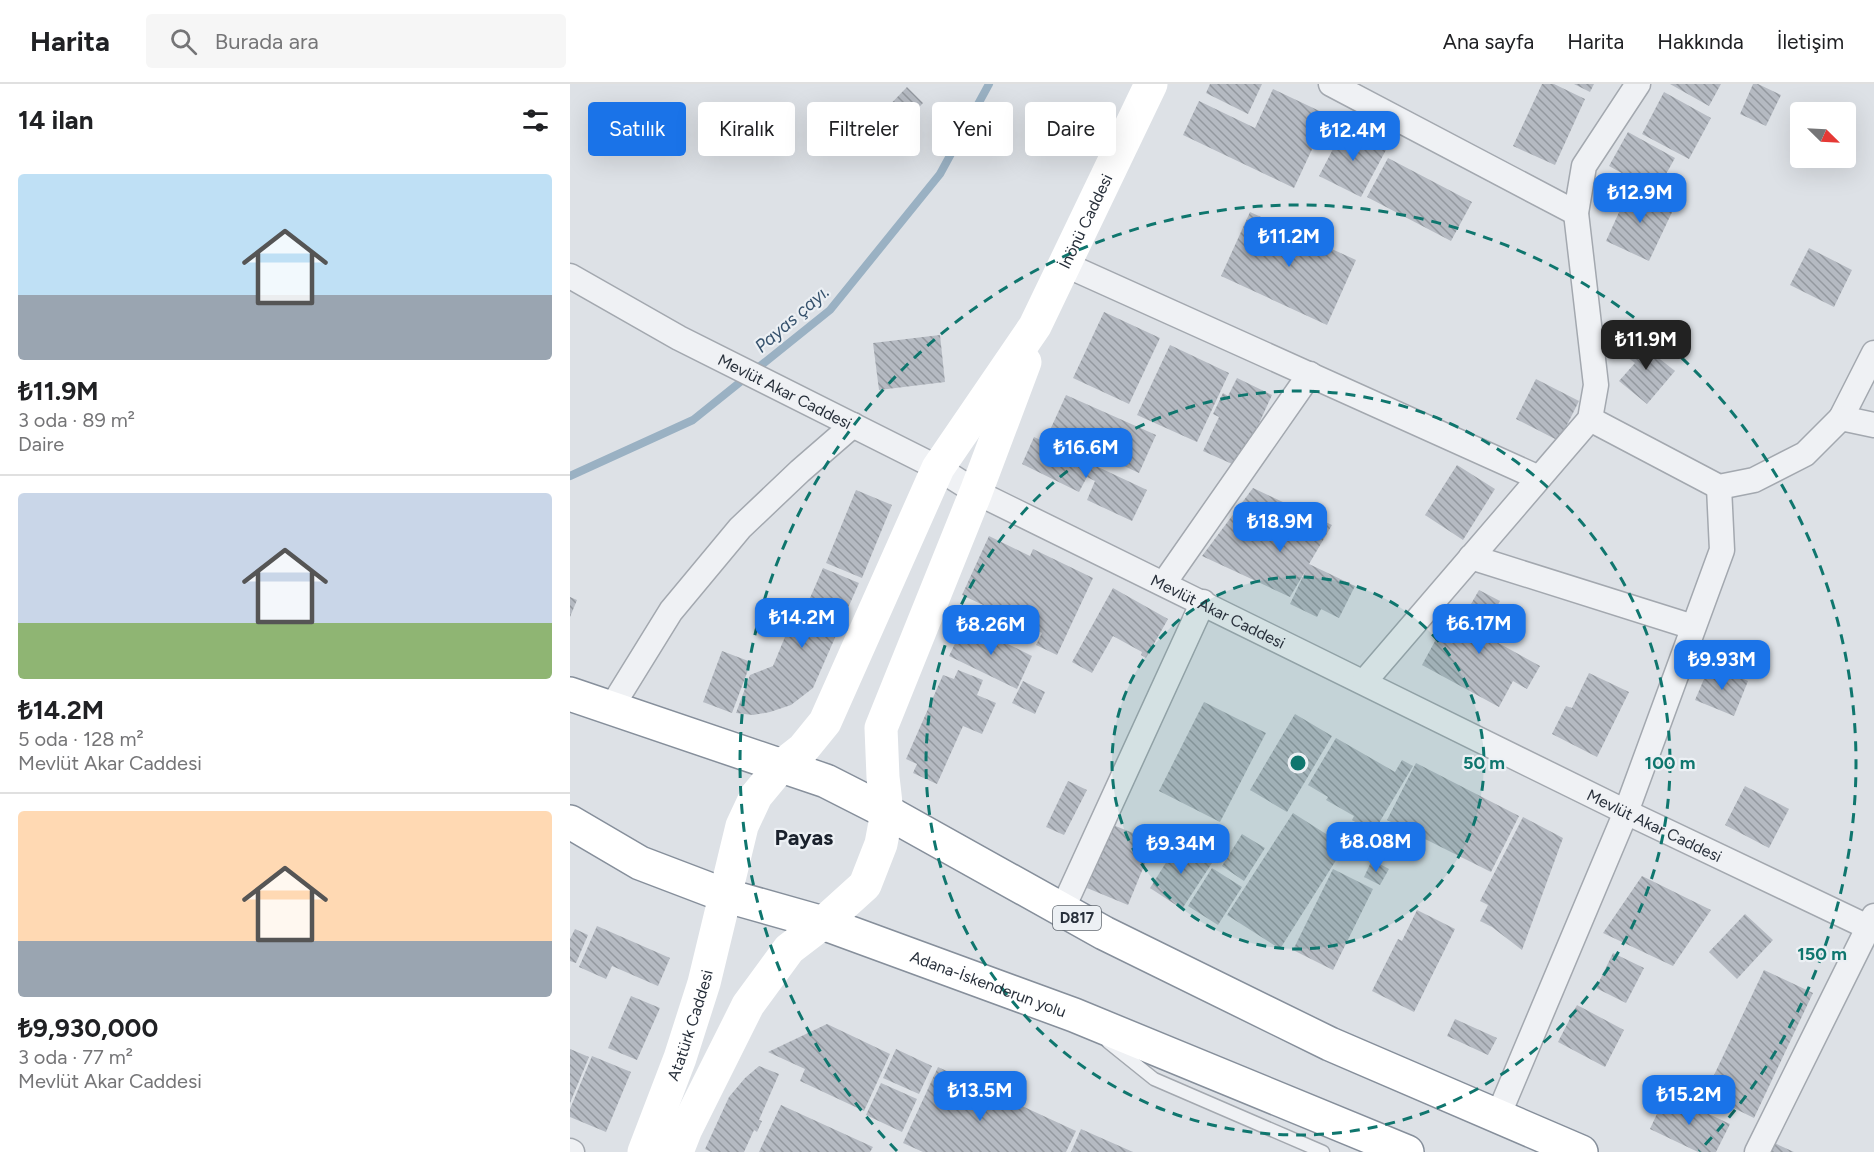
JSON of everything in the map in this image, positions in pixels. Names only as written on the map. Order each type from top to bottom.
[{"type":"main road","name":"İnönü Caddesi","points":[[1035,326],[1151,84]]},
{"type":"main road","points":[[724,895],[742,826],[756,796],[780,766],[802,749],[825,722],[938,468],[1035,326]]},
{"type":"main road","points":[[677,1152],[686,1129],[748,1005],[789,949],[823,923],[865,885],[881,844],[887,812],[882,777],[881,728],[1021,376],[1035,326]]},
{"type":"main road","name":"D817","points":[[570,694],[826,782],[887,812],[1104,933],[1330,1044],[1581,1152]]},
{"type":"main road","name":"Adana-İskenderun yolu","points":[[570,822],[640,862],[724,895],[823,923],[1074,1016],[1407,1152]]},
{"type":"main road","name":"Atatürk Caddesi","points":[[644,1152],[680,1058],[704,982],[724,895]]},
{"type":"street","points":[[1331,84],[1576,213]]},
{"type":"street","points":[[1364,682],[1590,419],[1596,385],[1576,213],[1584,166],[1638,84]]},
{"type":"street","points":[[1065,265],[1539,478]]},
{"type":"street","name":"Mevlüt Akar Caddesi","points":[[570,276],[680,338],[938,468],[976,492],[1626,812],[1872,925]]},
{"type":"street","points":[[1590,419],[1719,487],[1754,480],[1804,454],[1841,418],[1874,353]]},
{"type":"street","points":[[1164,583],[1310,374]]},
{"type":"street","points":[[1841,418],[1874,425]]},
{"type":"street","points":[[611,708],[671,611],[740,528],[800,471],[853,426]]},
{"type":"street","points":[[1498,1116],[1626,812],[1722,550],[1719,487]]},
{"type":"street","points":[[1471,557],[1693,627]]},
{"type":"street","points":[[1062,910],[1203,602]]},
{"type":"street","points":[[1757,1152],[1872,925]]},
{"type":"lane","points":[[1074,1016],[1154,1079],[1323,1152]]},
{"type":"building","points":[[1210,84],[1262,84],[1248,114],[1206,93]]},
{"type":"building","points":[[1542,84],[1554,84],[1585,99],[1555,165],[1513,146]]},
{"type":"building","points":[[1574,84],[1594,84],[1590,92]]},
{"type":"building","points":[[1670,84],[1721,84],[1709,106]]},
{"type":"building","points":[[1753,84],[1758,84],[1781,95],[1766,126],[1740,114]]},
{"type":"building","points":[[907,87],[923,103],[920,106],[920,102],[892,102]]},
{"type":"building","points":[[1273,89],[1328,115],[1294,188],[1183,135],[1199,101],[1255,128]]},
{"type":"building","points":[[1664,92],[1711,118],[1689,159],[1642,134]]},
{"type":"building","points":[[1345,126],[1387,148],[1361,197],[1319,176]]},
{"type":"building","points":[[1628,132],[1675,158],[1656,192],[1609,166]]},
{"type":"building","points":[[1388,158],[1472,202],[1451,241],[1367,197]]},
{"type":"building","points":[[1630,188],[1674,208],[1649,261],[1606,241]]},
{"type":"building","points":[[1250,212],[1356,260],[1327,325],[1221,276]]},
{"type":"building","points":[[1809,248],[1852,270],[1834,307],[1790,285]]},
{"type":"building","points":[[1104,312],[1160,338],[1129,404],[1073,378]]},
{"type":"building","points":[[940,335],[945,382],[879,390],[873,343]]},
{"type":"building","points":[[1645,335],[1662,349],[1656,356],[1675,371],[1647,404],[1619,381],[1635,363],[1627,357]]},
{"type":"building","points":[[1170,345],[1229,373],[1197,442],[1137,415]]},
{"type":"building","points":[[1237,378],[1272,395],[1239,467],[1203,451],[1219,417],[1213,414],[1223,393],[1228,396]]},
{"type":"building","points":[[1536,379],[1579,401],[1559,441],[1516,419]]},
{"type":"building","points":[[1066,395],[1156,435],[1139,473],[1107,458],[1109,453],[1050,430]]},
{"type":"building","points":[[1034,437],[1147,490],[1132,521],[1087,500],[1095,481],[1087,477],[1079,492],[1022,464]]},
{"type":"building","points":[[1457,465],[1495,489],[1463,540],[1425,515]]},
{"type":"building","points":[[1253,488],[1332,525],[1309,564],[1355,586],[1339,618],[1321,609],[1317,617],[1290,604],[1306,570],[1290,597],[1202,556]]},
{"type":"building","points":[[856,490],[892,505],[862,578],[826,563]]},
{"type":"building","points":[[989,536],[1030,556],[1033,549],[1093,578],[1057,655],[1036,645],[1042,633],[962,595]]},
{"type":"building","points":[[823,568],[859,583],[813,688],[791,705],[770,712],[753,715],[736,713],[750,675],[773,666],[787,632],[794,635]]},
{"type":"building","points":[[1113,588],[1168,619],[1146,658],[1141,655],[1142,652],[1113,636],[1092,673],[1072,662]]},
{"type":"building","points":[[1479,590],[1500,601],[1482,634],[1540,666],[1527,689],[1513,681],[1499,707],[1422,665],[1447,619],[1459,625]]},
{"type":"building","points":[[570,597],[577,600],[570,617]]},
{"type":"building","points":[[985,609],[1019,625],[1010,642],[977,625]]},
{"type":"building","points":[[965,623],[1032,656],[1017,689],[949,656]]},
{"type":"building","points":[[722,651],[751,662],[732,713],[703,702]]},
{"type":"building","points":[[1710,665],[1748,681],[1734,716],[1695,700]]},
{"type":"building","points":[[958,670],[983,680],[977,695],[996,703],[982,734],[963,726],[937,784],[913,773],[917,764],[906,759],[943,675],[954,679]]},
{"type":"building","points":[[1589,673],[1629,692],[1597,757],[1552,734],[1566,706],[1572,708]]},
{"type":"building","points":[[1023,681],[1045,692],[1035,714],[1012,703]]},
{"type":"building","points":[[1204,702],[1266,733],[1220,822],[1159,791]]},
{"type":"building","points":[[1295,714],[1332,736],[1287,812],[1250,790]]},
{"type":"building","points":[[1336,738],[1395,772],[1402,760],[1413,766],[1373,833],[1352,820],[1354,816],[1326,800],[1328,797],[1308,785]]},
{"type":"building","points":[[1416,763],[1519,816],[1491,872],[1387,820]]},
{"type":"building","points":[[1068,781],[1087,790],[1064,835],[1046,827]]},
{"type":"building","points":[[1745,786],[1789,809],[1769,848],[1725,825]]},
{"type":"building","points":[[1293,813],[1345,846],[1280,949],[1227,915]]},
{"type":"building","points":[[1523,817],[1563,838],[1522,950],[1492,927],[1480,921],[1488,905],[1480,901]]},
{"type":"building","points":[[1113,825],[1143,837],[1134,857],[1146,861],[1128,905],[1087,888]]},
{"type":"building","points":[[1242,834],[1265,848],[1244,881],[1222,866]]},
{"type":"building","points":[[1179,842],[1212,863],[1182,909],[1150,888]]},
{"type":"building","points":[[1372,860],[1389,869],[1380,885],[1364,877]]},
{"type":"building","points":[[1212,868],[1242,887],[1218,925],[1188,906]]},
{"type":"building","points":[[1333,869],[1373,889],[1333,970],[1293,950]]},
{"type":"building","points":[[1642,876],[1711,910],[1673,966],[1603,933]]},
{"type":"building","points":[[1417,910],[1455,929],[1414,1012],[1372,991],[1398,939],[1402,941]]},
{"type":"building","points":[[1745,914],[1773,940],[1737,979],[1709,952]]},
{"type":"building","points":[[597,926],[670,958],[658,986],[612,966],[606,979],[579,967]]},
{"type":"building","points":[[575,929],[588,935],[576,963],[570,961],[570,939]]},
{"type":"building","points":[[1613,953],[1644,968],[1626,1003],[1596,988]]},
{"type":"building","points":[[1764,970],[1813,993],[1754,1118],[1705,1094]]},
{"type":"building","points":[[631,996],[660,1008],[637,1060],[608,1048]]},
{"type":"building","points":[[1577,1005],[1624,1030],[1605,1067],[1558,1042]]},
{"type":"building","points":[[1455,1019],[1497,1038],[1488,1055],[1447,1036]]},
{"type":"building","points":[[827,1024],[890,1054],[864,1111],[800,1081],[805,1069],[768,1052]]},
{"type":"building","points":[[570,1049],[589,1057],[570,1103]]},
{"type":"building","points":[[896,1049],[932,1066],[919,1094],[883,1078]]},
{"type":"building","points":[[592,1056],[631,1072],[606,1132],[570,1117],[570,1109]]},
{"type":"building","points":[[759,1066],[779,1074],[759,1120],[762,1121],[757,1132],[754,1130],[744,1152],[711,1152],[705,1149],[729,1097]]},
{"type":"building","points":[[938,1067],[1076,1131],[1066,1152],[923,1152],[903,1143]]},
{"type":"building","points":[[881,1083],[917,1099],[902,1132],[866,1115]]},
{"type":"building","points":[[1666,1094],[1730,1124],[1716,1152],[1698,1152],[1650,1129]]},
{"type":"building","points":[[781,1105],[873,1147],[870,1152],[759,1152]]},
{"type":"building","points":[[1081,1129],[1133,1152],[1071,1152]]},
{"type":"building","points":[[1770,1141],[1794,1152],[1765,1152]]},
{"type":"waterway","name":"Payas çayı.","points":[[570,476],[693,420],[830,310],[940,174],[989,84]]},
{"type":"district","name":"Payas","points":[[804,837]]}]
